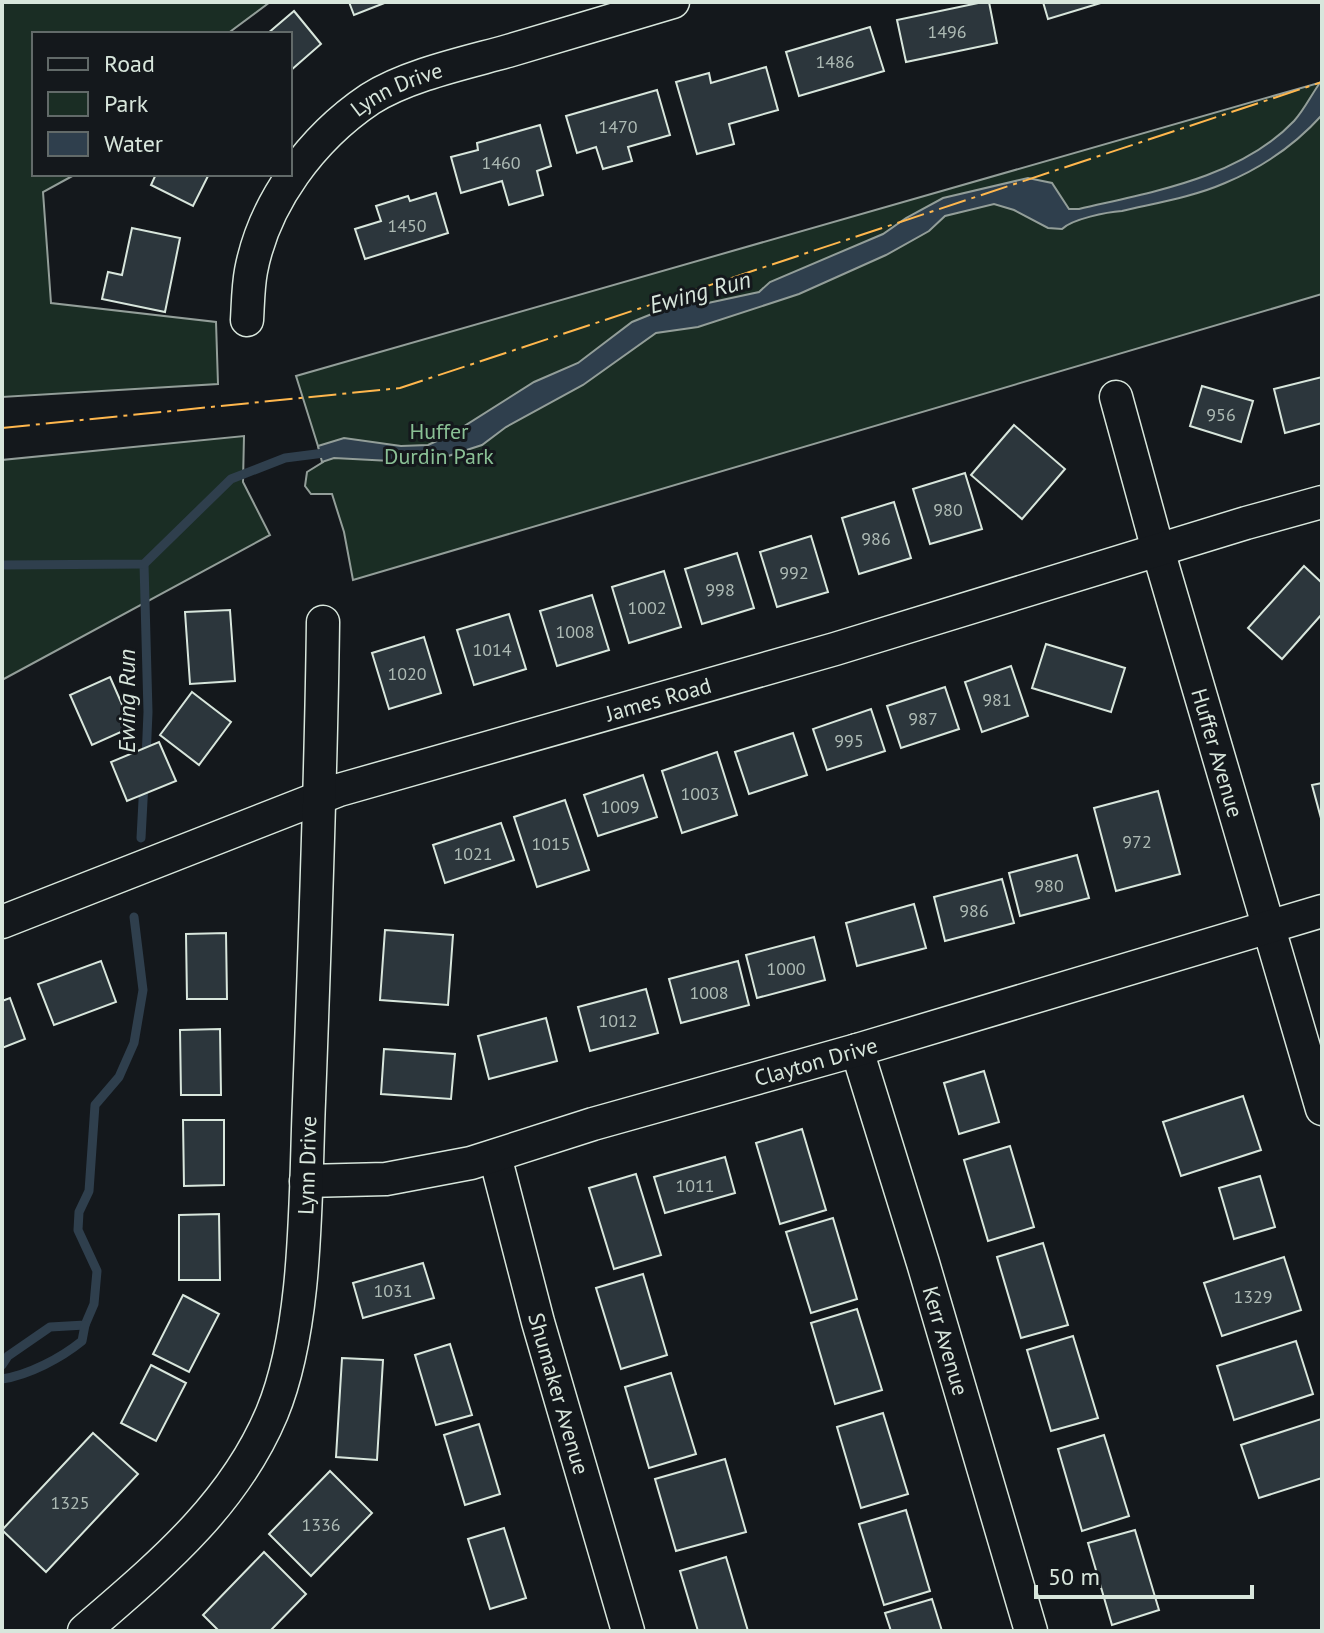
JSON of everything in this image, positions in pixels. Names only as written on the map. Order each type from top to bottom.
[{"type":"street","name":"Lynn Drive","points":[[247,320],[251,271],[267,221],[290,179],[305,158],[334,129],[370,99],[396,86],[440,71],[673,2]]},
{"type":"street","name":"Huffer Avenue","points":[[1116,397],[1322,1109]]},
{"type":"street","name":"James Road","points":[[2,922],[363,783],[835,649],[1322,502]]},
{"type":"street","name":"Lynn Drive","points":[[84,1631],[170,1556],[201,1525],[234,1482],[266,1424],[292,1343],[302,1260],[306,1181],[321,798],[323,622]]},
{"type":"street","name":"Clayton Drive","points":[[306,1181],[417,1175],[495,1156],[593,1124],[857,1050],[1322,911]]},
{"type":"street","name":"Kerr Avenue","points":[[857,1050],[1031,1631]]},
{"type":"street","name":"Shumaker Avenue","points":[[495,1156],[538,1322],[628,1631]]},
{"type":"green space","points":[[2,2],[270,2],[230,32],[32,32],[32,176],[72,176],[43,192],[51,303],[216,322],[218,384],[2,397]]},
{"type":"green space","name":"Huffer Durdin Park","points":[[1322,82],[1322,294],[353,580],[344,532],[332,494],[311,494],[305,486],[307,472],[323,462],[296,376]]},
{"type":"green space","points":[[244,436],[243,482],[270,535],[2,680],[2,460]]},
{"type":"water","points":[[1322,80],[1322,115],[1312,126],[1265,163],[1213,188],[1090,217],[1062,229],[1048,228],[1014,210],[994,204],[945,216],[929,231],[886,255],[799,294],[698,327],[656,333],[583,385],[506,427],[482,445],[442,458],[410,462],[334,458],[322,462],[318,446],[344,438],[401,446],[428,445],[450,435],[534,382],[578,363],[632,322],[674,305],[708,303],[759,292],[770,282],[883,234],[943,198],[1028,178],[1052,183],[1069,209],[1079,209],[1193,180],[1248,156],[1272,140],[1294,121]]},
{"type":"building","points":[[349,2],[387,2],[354,15]]},
{"type":"building","points":[[989,2],[997,43],[906,62],[897,20]]},
{"type":"building","points":[[1043,2],[1104,2],[1048,19]]},
{"type":"building","points":[[294,11],[321,44],[292,69],[292,32],[269,32]]},
{"type":"building","points":[[870,27],[884,71],[799,96],[786,52]]},
{"type":"building","points":[[766,67],[778,110],[729,124],[734,144],[697,154],[676,82],[709,73],[711,83]]},
{"type":"building","points":[[657,90],[670,135],[628,147],[632,161],[603,169],[596,147],[577,153],[566,116]]},
{"type":"building","points":[[540,125],[551,166],[537,171],[543,195],[509,205],[502,181],[461,193],[451,157],[478,150],[477,143]]},
{"type":"building","points":[[155,176],[208,176],[193,206],[151,185]]},
{"type":"building","points":[[436,193],[448,233],[365,259],[355,229],[381,221],[376,206],[408,196],[410,201]]},
{"type":"building","points":[[132,228],[180,238],[165,312],[102,299],[108,272],[122,275]]},
{"type":"building","points":[[1322,377],[1322,423],[1285,433],[1274,389]]},
{"type":"building","points":[[1202,386],[1253,401],[1241,442],[1190,426]]},
{"type":"building","points":[[1014,425],[1065,469],[1022,519],[971,475]]},
{"type":"building","points":[[965,473],[982,529],[930,544],[913,489]]},
{"type":"building","points":[[894,502],[911,558],[859,574],[842,518]]},
{"type":"building","points":[[811,536],[828,592],[777,607],[760,552]]},
{"type":"building","points":[[737,553],[754,608],[702,624],[685,569]]},
{"type":"building","points":[[1304,566],[1322,583],[1322,614],[1282,659],[1248,628]]},
{"type":"building","points":[[664,571],[681,627],[629,643],[612,587]]},
{"type":"building","points":[[592,595],[609,650],[557,666],[540,611]]},
{"type":"building","points":[[230,610],[235,681],[190,684],[185,612]]},
{"type":"building","points":[[509,614],[526,669],[474,685],[457,630]]},
{"type":"building","points":[[424,637],[441,693],[389,709],[372,653]]},
{"type":"building","points":[[1046,644],[1125,668],[1111,712],[1032,688]]},
{"type":"building","points":[[1011,666],[1028,716],[982,732],[965,682]]},
{"type":"building","points":[[110,677],[132,727],[92,745],[70,695]]},
{"type":"building","points":[[945,687],[959,729],[901,748],[887,706]]},
{"type":"building","points":[[192,692],[231,722],[199,765],[160,735]]},
{"type":"building","points":[[871,709],[885,751],[827,770],[813,729]]},
{"type":"building","points":[[793,733],[807,775],[749,794],[735,752]]},
{"type":"building","points":[[159,742],[176,781],[127,801],[111,762]]},
{"type":"building","points":[[717,752],[737,815],[682,833],[662,771]]},
{"type":"building","points":[[643,775],[657,817],[598,836],[584,795]]},
{"type":"building","points":[[1322,783],[1322,822],[1312,785]]},
{"type":"building","points":[[1158,791],[1180,874],[1116,891],[1094,808]]},
{"type":"building","points":[[565,800],[589,870],[537,887],[514,817]]},
{"type":"building","points":[[501,823],[514,860],[445,883],[433,845]]},
{"type":"building","points":[[1077,855],[1089,898],[1020,916],[1009,873]]},
{"type":"building","points":[[1002,879],[1014,923],[945,941],[934,897]]},
{"type":"building","points":[[914,904],[926,948],[857,966],[846,923]]},
{"type":"building","points":[[385,930],[453,935],[448,1005],[380,1000]]},
{"type":"building","points":[[226,933],[227,999],[187,999],[186,934]]},
{"type":"building","points":[[814,937],[825,980],[757,998],[746,955]]},
{"type":"building","points":[[101,961],[116,1002],[54,1025],[38,984]]},
{"type":"building","points":[[738,961],[749,1005],[681,1023],[669,979]]},
{"type":"building","points":[[646,989],[658,1033],[590,1051],[578,1007]]},
{"type":"building","points":[[10,998],[25,1039],[2,1048],[2,1001]]},
{"type":"building","points":[[546,1018],[557,1061],[489,1079],[478,1036]]},
{"type":"building","points":[[220,1029],[221,1095],[181,1095],[180,1030]]},
{"type":"building","points":[[384,1049],[455,1054],[451,1099],[381,1094]]},
{"type":"building","points":[[984,1071],[999,1122],[959,1134],[944,1083]]},
{"type":"building","points":[[1243,1096],[1261,1150],[1181,1176],[1163,1122]]},
{"type":"building","points":[[183,1120],[224,1120],[224,1185],[184,1186]]},
{"type":"building","points":[[802,1129],[826,1210],[780,1224],[756,1143]]},
{"type":"building","points":[[1010,1146],[1034,1227],[988,1241],[964,1160]]},
{"type":"building","points":[[725,1157],[735,1193],[665,1213],[654,1177]]},
{"type":"building","points":[[636,1174],[661,1255],[614,1269],[589,1188]]},
{"type":"building","points":[[1260,1176],[1275,1227],[1234,1239],[1219,1188]]},
{"type":"building","points":[[219,1214],[220,1280],[179,1280],[179,1215]]},
{"type":"building","points":[[833,1218],[857,1299],[811,1313],[786,1232]]},
{"type":"building","points":[[1043,1243],[1068,1325],[1021,1338],[997,1257]]},
{"type":"building","points":[[1284,1257],[1301,1310],[1222,1336],[1204,1283]]},
{"type":"building","points":[[423,1263],[434,1298],[363,1318],[353,1283]]},
{"type":"building","points":[[643,1274],[667,1355],[621,1369],[596,1288]]},
{"type":"building","points":[[183,1295],[219,1314],[189,1372],[153,1354]]},
{"type":"building","points":[[857,1309],[882,1390],[835,1404],[811,1323]]},
{"type":"building","points":[[1073,1336],[1098,1418],[1051,1431],[1027,1350]]},
{"type":"building","points":[[1296,1341],[1313,1394],[1234,1420],[1217,1366]]},
{"type":"building","points":[[450,1344],[472,1415],[436,1425],[415,1355]]},
{"type":"building","points":[[342,1358],[383,1360],[377,1460],[336,1457]]},
{"type":"building","points":[[151,1365],[186,1383],[156,1441],[121,1423]]},
{"type":"building","points":[[671,1373],[696,1454],[649,1468],[625,1387]]},
{"type":"building","points":[[883,1413],[908,1494],[861,1508],[837,1427]]},
{"type":"building","points":[[1321,1419],[1322,1478],[1259,1498],[1241,1445]]},
{"type":"building","points":[[479,1424],[500,1494],[465,1505],[444,1435]]},
{"type":"building","points":[[93,1433],[138,1474],[46,1572],[2,1530]]},
{"type":"building","points":[[1104,1435],[1129,1516],[1082,1531],[1058,1449]]},
{"type":"building","points":[[725,1459],[746,1532],[676,1551],[655,1479]]},
{"type":"building","points":[[330,1471],[372,1513],[311,1576],[269,1534]]},
{"type":"building","points":[[906,1510],[930,1591],[884,1605],[859,1524]]},
{"type":"building","points":[[504,1528],[526,1598],[490,1609],[468,1539]]},
{"type":"building","points":[[1135,1530],[1159,1610],[1112,1625],[1088,1543]]},
{"type":"building","points":[[264,1552],[306,1594],[270,1631],[219,1631],[203,1615]]},
{"type":"building","points":[[726,1557],[748,1631],[698,1631],[680,1571]]},
{"type":"building","points":[[932,1599],[942,1631],[891,1631],[885,1613]]},
{"type":"waterway","name":"Ewing Run","points":[[2,565],[144,564],[231,479],[285,458],[332,452]]},
{"type":"waterway","name":"Ewing Run","points":[[144,564],[148,712],[146,759]]},
{"type":"waterway","name":"Ewing Run","points":[[141,838],[144,782]]},
{"type":"waterway","name":"Ewing Run","points":[[2,1365],[8,1356],[50,1327],[85,1325],[94,1304],[97,1271],[78,1230],[79,1212],[89,1191],[95,1105],[119,1077],[134,1043],[143,990],[134,917]]},
{"type":"waterway","points":[[2,1379],[34,1370],[64,1354],[82,1341],[85,1325]]},
{"type":"power","points":[[2,428],[400,388],[1322,82]]}]
